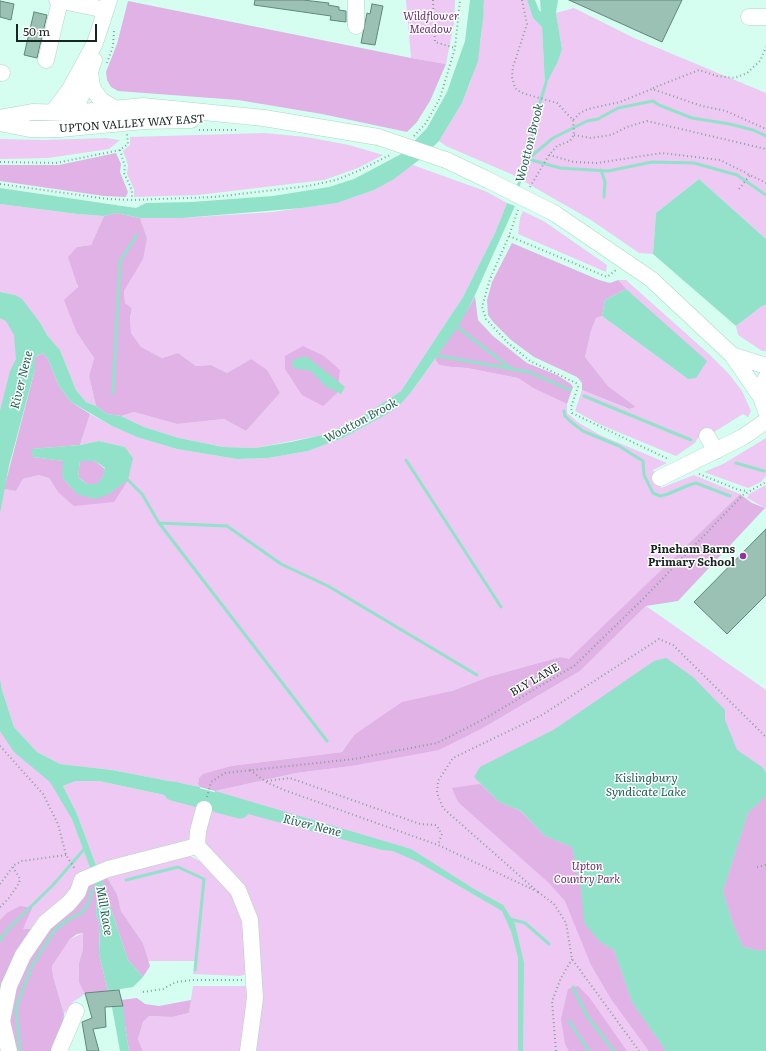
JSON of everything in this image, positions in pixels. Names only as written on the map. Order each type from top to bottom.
[{"type":"street","points":[[46,60],[58,0],[107,5],[95,43],[70,89],[53,112]]},
{"type":"street","points":[[356,0],[356,26]]},
{"type":"street","points":[[749,17],[766,17]]},
{"type":"street","points":[[60,129],[73,113],[90,73],[96,54],[95,43]]},
{"type":"street","points":[[90,73],[92,86],[95,92],[101,100],[114,108]]},
{"type":"street","name":"UPTON VALLEY WAY EAST","points":[[0,118],[32,112],[73,113],[143,106],[264,118],[378,137],[446,160],[554,214],[651,278],[732,355],[764,404]]},
{"type":"street","name":"UPTON VALLEY WAY EAST","points":[[0,123],[30,129],[60,129],[144,121],[264,118]]},
{"type":"street","name":"UPTON VALLEY WAY EAST","points":[[732,355],[766,366]]},
{"type":"street","points":[[764,404],[762,386],[766,378]]},
{"type":"street","points":[[660,478],[686,467],[743,438],[766,421]]},
{"type":"street","points":[[707,436],[716,451]]},
{"type":"street","points":[[204,809],[198,831],[197,846],[238,890],[250,920],[253,980],[256,998],[248,1051]]},
{"type":"street","points":[[9,1051],[2,1021],[9,986],[26,950],[45,923],[69,904],[78,892],[82,880],[108,869],[197,846]]},
{"type":"street","points":[[58,1051],[76,1011]]},
{"type":"path","points":[[433,0],[435,42],[455,48]]},
{"type":"path","points":[[413,137],[426,123],[440,98],[455,48],[459,28],[460,0]]},
{"type":"path","points":[[522,0],[527,24],[513,67],[512,77],[515,88],[522,93],[557,103],[573,120],[574,135],[570,140],[557,146],[541,168]]},
{"type":"path","points":[[106,67],[113,46],[114,27]]},
{"type":"path","points":[[573,120],[580,113],[588,109],[620,102],[699,70],[717,76],[735,78],[747,73],[760,61],[766,47]]},
{"type":"path","points":[[652,88],[702,106],[726,111],[766,129]]},
{"type":"path","points":[[574,135],[591,138],[611,134],[647,121],[766,149]]},
{"type":"path","points":[[197,130],[242,130]]},
{"type":"path","points":[[0,162],[56,163],[120,150],[128,144],[127,132],[132,132]]},
{"type":"path","points":[[120,150],[125,167],[124,173],[132,190],[132,200]]},
{"type":"path","points":[[0,184],[108,199],[132,200],[214,197],[308,186],[336,180],[358,171],[395,152]]},
{"type":"path","points":[[549,155],[574,162],[597,163],[662,153],[720,160],[766,183]]},
{"type":"path","points":[[739,189],[750,175]]},
{"type":"path","points":[[622,272],[617,268],[607,277],[510,236],[490,279],[482,307],[486,319],[508,343],[530,361],[576,383],[578,387],[571,407],[572,413],[686,467],[739,490],[749,491]]},
{"type":"path","name":"BLY LANE","points":[[204,809],[210,782],[225,773],[354,759],[437,743],[484,719],[574,666],[644,598],[749,491],[766,482]]},
{"type":"path","points":[[639,1051],[572,958],[566,923],[554,904],[538,892],[443,808],[437,793],[438,781],[453,758],[542,715],[659,639],[672,644],[766,737]]},
{"type":"path","points":[[0,746],[43,794],[58,824],[66,855],[82,880]]},
{"type":"path","points":[[249,770],[266,782],[438,845],[538,892]]},
{"type":"path","points":[[266,782],[290,778],[420,824],[436,825],[442,834],[438,845]]},
{"type":"path","points":[[0,884],[13,867],[22,861],[66,855]]},
{"type":"path","points":[[757,867],[766,865]]},
{"type":"path","points":[[0,907],[9,898],[19,883],[18,874],[13,867]]},
{"type":"path","points":[[556,1051],[552,1001],[572,958]]},
{"type":"path","points":[[143,992],[163,989],[176,982],[253,980]]},
{"type":"green space","name":"Wildflower Meadow","points":[[406,0],[455,0],[454,23],[446,64],[411,58]]},
{"type":"green space","points":[[484,0],[527,0],[533,18],[542,27],[545,85],[562,49],[556,13],[574,8],[634,38],[766,93],[766,239],[699,179],[656,213],[653,254],[639,253],[591,220],[511,174],[446,146],[439,141],[462,103],[471,80],[481,39]]},
{"type":"green space","points":[[264,133],[306,137],[349,145],[383,155],[358,168],[324,180],[198,195],[134,197],[134,189],[127,174],[128,165],[123,151],[130,145],[130,137]]},
{"type":"green space","points":[[106,138],[120,140],[109,149],[48,158],[0,159],[0,139],[45,140]]},
{"type":"green space","points":[[413,165],[485,191],[507,203],[495,233],[463,297],[401,391],[357,420],[322,435],[255,448],[223,447],[179,438],[144,427],[121,416],[134,412],[177,424],[224,419],[246,431],[280,393],[251,359],[227,373],[211,365],[196,366],[178,353],[162,358],[141,347],[131,333],[130,318],[132,308],[125,303],[124,291],[133,276],[147,238],[140,218],[182,218],[273,212],[337,203],[374,190]]},
{"type":"green space","points":[[0,204],[104,216],[91,245],[77,247],[77,333],[94,358],[89,376],[96,406],[86,402],[76,390],[60,350],[47,335],[41,324],[15,295],[0,292]]},
{"type":"green space","points":[[523,211],[545,222],[607,265],[606,272],[518,234],[520,218]]},
{"type":"green space","points":[[618,280],[626,280],[709,354],[729,374],[742,391],[751,411],[748,417],[743,414],[714,432],[708,428],[702,431],[695,443],[676,456],[601,425],[575,411],[582,390],[628,409],[636,407],[608,386],[585,357],[591,331],[596,318],[602,316],[688,379]]},
{"type":"green space","points":[[766,305],[766,351],[762,351],[738,335],[736,326],[762,306]]},
{"type":"green space","points":[[0,310],[29,332],[0,463]]},
{"type":"green space","points":[[435,359],[439,365],[467,368],[518,378],[533,388],[567,404],[567,413],[579,423],[600,435],[667,463],[653,470],[661,488],[694,475],[740,494],[569,660],[560,657],[488,677],[452,691],[354,735],[342,752],[231,766],[203,775],[199,778],[198,784],[200,787],[112,770],[60,764],[37,752],[14,727],[2,690],[0,678],[0,514],[4,489],[16,491],[23,479],[39,475],[49,478],[58,492],[133,458],[125,447],[99,441],[80,445],[90,414],[112,426],[138,437],[177,449],[237,459],[268,458],[308,451],[343,438],[378,419],[412,391]]},
{"type":"green space","points":[[766,438],[766,476],[761,482],[748,488],[704,472],[723,464]]},
{"type":"green space","points":[[766,485],[766,508],[747,498],[749,494]]},
{"type":"green space","name":"Upton Country Park","points":[[646,606],[766,690],[766,1051],[252,1051],[254,915],[203,845],[204,827],[213,810],[215,791],[296,773],[352,766],[439,749],[483,728],[580,671]]},
{"type":"green space","points":[[0,707],[15,743],[53,779],[76,817],[96,874],[9,1051],[0,1051]]},
{"type":"green space","points":[[76,781],[99,781],[197,802],[196,817],[189,842],[97,868],[77,814],[63,786]]},
{"type":"green space","points":[[190,856],[205,864],[233,890],[247,927],[247,974],[240,976],[193,974],[195,961],[148,961],[143,943],[121,911],[117,894],[106,876]]},
{"type":"green space","points":[[83,933],[83,949],[79,963],[85,994],[73,1002],[64,1014],[53,976],[52,966],[70,939]]},
{"type":"green space","points":[[193,986],[248,986],[243,1051],[143,1051],[138,1039],[143,1022],[149,1016],[172,1017],[189,1013]]},
{"type":"shaded area","points":[[128,1],[446,64],[430,101],[417,122],[407,132],[322,114],[238,100],[118,91],[111,87],[107,80],[106,72],[117,44]]},
{"type":"shaded area","points":[[116,153],[121,164],[120,172],[128,192],[126,197],[104,196],[0,181],[0,165],[59,165]]},
{"type":"shaded area","points":[[116,213],[140,218],[147,238],[143,259],[124,291],[125,303],[132,308],[130,318],[131,333],[141,347],[162,358],[178,353],[196,366],[211,365],[227,373],[251,359],[267,370],[280,393],[246,431],[224,419],[177,424],[134,412],[121,416],[107,414],[96,406],[89,376],[94,358],[77,333],[64,300],[78,287],[68,257],[77,247],[91,245],[104,216]]},
{"type":"shaded area","points":[[512,243],[599,280],[610,283],[618,280],[626,289],[605,300],[602,316],[596,318],[591,331],[585,357],[608,386],[636,407],[629,409],[582,390],[582,383],[577,377],[534,357],[511,340],[493,322],[488,315],[487,300],[492,282]]},
{"type":"shaded area","points":[[475,296],[478,320],[493,336],[527,363],[557,375],[571,384],[573,387],[567,404],[533,388],[518,378],[467,368],[439,365],[435,359]]},
{"type":"shaded area","points":[[303,346],[324,356],[340,370],[337,393],[323,406],[302,395],[285,369],[285,356]]},
{"type":"shaded area","points":[[43,353],[48,359],[59,386],[71,402],[90,414],[80,445],[32,449],[33,457],[64,461],[63,478],[77,494],[109,494],[128,480],[114,502],[74,506],[58,492],[49,478],[39,475],[23,479],[16,491],[4,489],[35,369],[35,357]]},
{"type":"shaded area","points":[[80,461],[95,461],[105,469],[103,476],[97,484],[88,484],[78,477]]},
{"type":"shaded area","points":[[740,494],[752,503],[765,508],[678,601],[646,606],[580,671],[483,728],[439,750],[352,766],[296,773],[215,791],[200,787],[198,784],[199,778],[203,774],[231,766],[342,752],[354,735],[402,702],[452,691],[488,677],[560,657],[569,659]]},
{"type":"shaded area","points":[[480,784],[499,802],[520,811],[545,836],[572,847],[581,889],[585,923],[600,942],[614,950],[632,1002],[666,1051],[649,1051],[611,999],[591,965],[565,901],[549,883],[458,802],[452,788]]},
{"type":"shaded area","points":[[766,796],[766,949],[762,951],[743,947],[733,924],[723,891],[748,813]]},
{"type":"shaded area","points":[[106,876],[117,894],[121,911],[143,943],[150,966],[143,977],[128,960],[101,878]]},
{"type":"shaded area","points":[[94,881],[97,896],[96,914],[100,925],[99,954],[108,991],[85,994],[79,982],[79,963],[83,949],[83,933],[77,934],[70,939],[52,966],[53,976],[64,1014],[63,1029],[67,1051],[14,1051],[10,1034],[9,1007],[27,961],[51,926]]},
{"type":"shaded area","points":[[20,906],[32,908],[23,929],[32,929],[0,1001],[0,920],[7,913]]},
{"type":"shaded area","points":[[578,986],[589,997],[627,1051],[569,1051],[565,1044],[561,1019],[568,989]]},
{"type":"shaded area","points":[[137,998],[145,1004],[159,1006],[191,1000],[189,1013],[172,1017],[149,1016],[143,1022],[138,1039],[143,1051],[129,1051],[121,1000]]},
{"type":"water","points":[[470,0],[484,0],[483,19],[478,61],[462,103],[439,141],[423,157],[394,179],[374,190],[337,203],[302,208],[182,218],[140,218],[116,213],[104,216],[77,214],[0,204],[0,188],[136,208],[146,203],[191,202],[273,196],[329,187],[354,179],[403,153],[427,128],[447,92],[465,41]]},
{"type":"water","points":[[527,0],[535,0],[541,12],[540,0],[558,0],[556,13],[562,49],[558,61],[545,86],[542,27],[533,18]]},
{"type":"water","points":[[699,179],[766,239],[766,305],[762,306],[736,326],[653,254],[656,213]]},
{"type":"water","points":[[507,203],[515,206],[470,306],[455,331],[412,391],[397,408],[343,438],[308,451],[268,458],[237,459],[177,449],[137,437],[112,426],[71,402],[59,386],[48,359],[43,353],[35,357],[35,369],[9,466],[0,514],[0,411],[10,371],[16,359],[14,335],[6,321],[0,318],[0,292],[15,295],[22,299],[41,324],[47,335],[60,350],[76,390],[86,402],[96,406],[107,414],[121,416],[144,427],[179,438],[223,447],[255,448],[291,442],[322,435],[357,420],[401,391],[463,297],[495,233]]},
{"type":"water","points":[[626,289],[707,361],[696,378],[688,379],[602,316],[605,300]]},
{"type":"water","points":[[306,356],[345,387],[341,394],[325,386],[311,371],[293,368],[292,360]]},
{"type":"water","points":[[99,441],[125,447],[133,458],[128,480],[109,494],[95,499],[77,494],[62,477],[63,461],[33,457],[31,449],[80,445]],"holes":[[[80,461],[95,461],[105,468],[103,476],[97,484],[87,484],[78,477]]]},
{"type":"water","name":"Kislingbury Syndicate Lake","points":[[666,658],[693,677],[725,710],[725,720],[737,750],[762,767],[766,773],[766,796],[748,813],[723,891],[733,924],[743,947],[762,951],[766,949],[766,1051],[666,1051],[632,1002],[614,950],[600,942],[584,923],[581,889],[572,847],[545,836],[521,811],[499,802],[474,777],[480,767],[555,729],[654,661]]},
{"type":"water","points":[[0,678],[2,690],[14,727],[37,752],[60,764],[112,770],[200,787],[197,802],[99,781],[76,781],[63,786],[77,814],[97,868],[91,870],[72,819],[50,782],[14,752],[0,731]]},
{"type":"water","points":[[215,791],[411,849],[474,889],[503,905],[515,924],[524,963],[523,1051],[518,1051],[518,957],[511,931],[502,911],[418,862],[393,851],[382,850],[237,811],[223,808],[213,810]]},
{"type":"water","name":"Mill Race","points":[[101,878],[128,960],[143,977],[133,987],[108,991],[99,954],[100,925],[96,914],[97,896],[94,881]]},
{"type":"water","points":[[123,1006],[129,1051],[120,1051],[112,1007]]},
{"type":"building","points":[[255,0],[303,0],[329,3],[328,5],[339,7],[339,10],[346,11],[346,22],[330,20],[331,16],[254,5]]},
{"type":"building","points":[[569,0],[682,0],[662,42]]},
{"type":"building","points":[[0,1],[14,4],[11,20],[0,17]]},
{"type":"building","points":[[372,4],[383,6],[375,45],[361,43],[367,13],[370,14]]},
{"type":"building","points":[[34,12],[47,15],[37,58],[24,55]]},
{"type":"building","points":[[766,529],[766,595],[727,634],[694,602]]},
{"type":"building","points":[[119,990],[123,1006],[105,1007],[106,1027],[93,1029],[99,1051],[87,1051],[82,1022],[92,1018],[85,993]]},
{"type":"waterway","name":"Wootton Brook","points":[[517,189],[528,159],[537,112],[546,83]]},
{"type":"waterway","points":[[528,159],[553,138],[587,121],[598,119],[618,108],[653,101],[659,105],[692,118],[730,124],[753,130],[766,136]]},
{"type":"waterway","points":[[528,159],[560,168],[608,171],[652,162],[694,163],[737,175],[766,195]]},
{"type":"waterway","points":[[601,170],[605,182],[604,197]]},
{"type":"waterway","points":[[113,393],[120,261],[137,235]]},
{"type":"waterway","points":[[455,325],[510,368]]},
{"type":"waterway","points":[[434,355],[529,372],[570,390]]},
{"type":"waterway","points":[[584,396],[691,440]]},
{"type":"waterway","points":[[564,411],[565,416],[583,431],[619,446],[643,461],[644,475],[653,493],[660,496],[696,483],[730,496]]},
{"type":"waterway","points":[[406,460],[501,607]]},
{"type":"waterway","points":[[736,463],[764,471]]},
{"type":"waterway","points":[[128,480],[142,494],[159,523],[327,741]]},
{"type":"waterway","points":[[159,523],[227,526],[281,564],[328,586],[477,675]]},
{"type":"waterway","name":"River Nene","points":[[173,791],[240,809]]},
{"type":"waterway","points":[[0,941],[7,930],[53,885],[86,847]]},
{"type":"waterway","points":[[126,880],[178,867],[204,879],[195,970]]},
{"type":"waterway","name":"Mill Race","points":[[20,1051],[16,1008],[32,966],[55,930],[66,921],[81,913],[89,903],[92,891],[98,887]]},
{"type":"waterway","points":[[510,919],[525,923],[549,944]]},
{"type":"waterway","points":[[573,987],[587,1016],[614,1051]]},
{"type":"waterway","points":[[569,1021],[589,1051]]},
{"type":"place","name":"Pineham Barns Primary School","points":[[743,556]]}]
